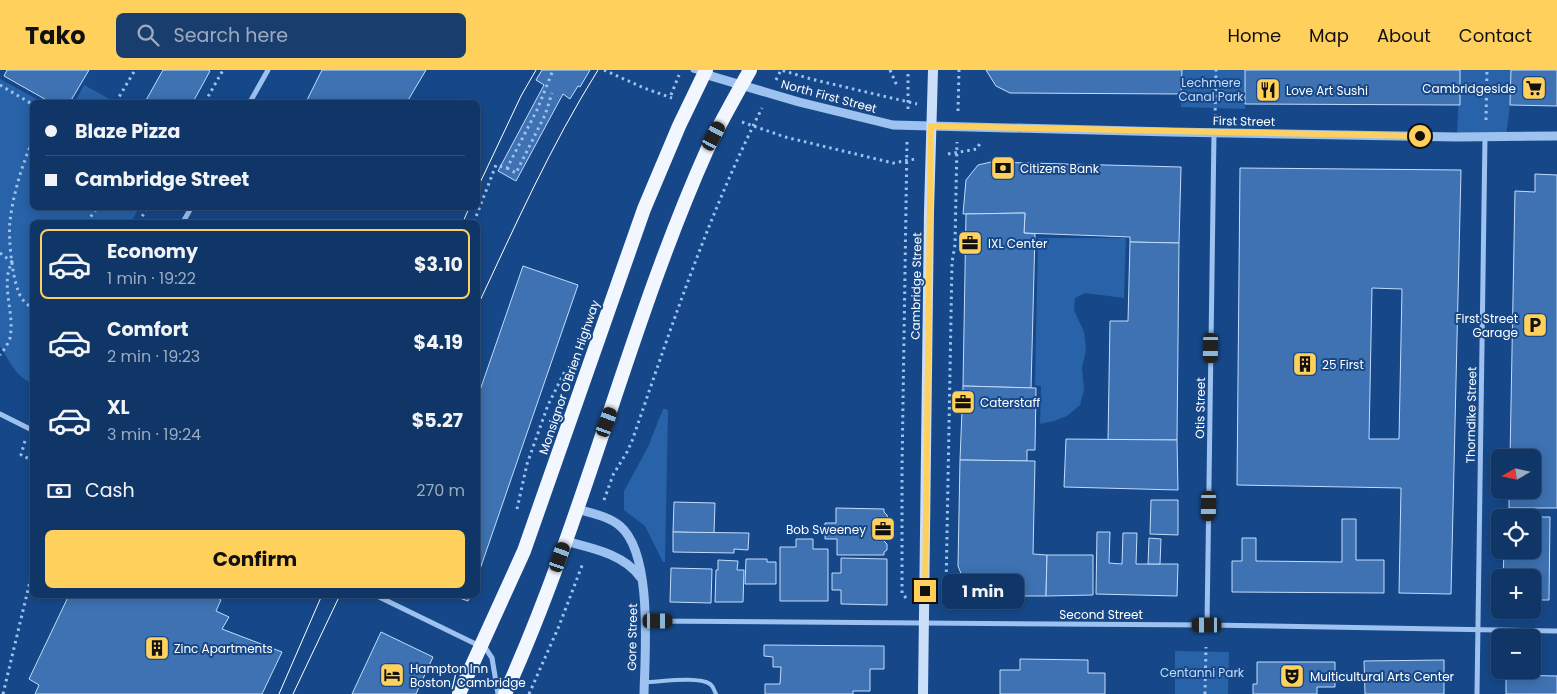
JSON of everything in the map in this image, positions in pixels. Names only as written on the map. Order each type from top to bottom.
[{"type":"highway","points":[[506,694],[535,626],[675,228],[714,136],[750,70]]},
{"type":"highway","name":"Monsignor O'Brien Highway","points":[[459,694],[525,546],[644,210],[701,71]]},
{"type":"main road","name":"Cambridge Street","points":[[923,694],[933,70]]},
{"type":"street","points":[[251,100],[268,70]]},
{"type":"street","name":"North First Street","points":[[701,71],[769,93],[883,123],[931,126]]},
{"type":"street","name":"First Street","points":[[931,126],[1557,136]]},
{"type":"street","name":"Otis Street","points":[[1207,625],[1214,132]]},
{"type":"street","name":"Thorndike Street","points":[[1477,694],[1485,136]]},
{"type":"street","points":[[0,414],[30,429]]},
{"type":"street","name":"Gore Street","points":[[577,509],[610,520],[624,531],[632,544],[645,595],[644,694]]},
{"type":"street","points":[[565,541],[620,559],[632,568],[642,580]]},
{"type":"street","points":[[381,598],[482,646],[492,658],[498,694]]},
{"type":"street","name":"Second Street","points":[[645,621],[1207,625],[1557,631]]},
{"type":"lane","points":[[644,682],[695,680],[711,684],[716,694]]},
{"type":"path","points":[[117,100],[134,70]]},
{"type":"path","points":[[206,100],[223,70]]},
{"type":"path","points":[[507,168],[537,110],[553,70]]},
{"type":"path","points":[[604,70],[644,88]]},
{"type":"path","points":[[605,498],[613,476],[632,441],[715,210],[737,158],[781,70]]},
{"type":"path","name":"North First Street","points":[[781,70],[890,98]]},
{"type":"path","points":[[890,70],[897,86]]},
{"type":"path","points":[[1214,132],[1216,70]]},
{"type":"path","points":[[1485,136],[1487,70]]},
{"type":"path","points":[[0,85],[30,103]]},
{"type":"path","points":[[480,206],[496,165],[516,173],[545,115],[552,94]]},
{"type":"path","points":[[537,110],[545,115]]},
{"type":"path","points":[[785,136],[876,159]]},
{"type":"path","points":[[30,147],[22,166],[10,221],[12,262],[18,291],[30,306]]},
{"type":"path","points":[[924,622],[946,590],[952,270],[955,245],[956,181]]},
{"type":"path","name":"Cambridge Street","points":[[907,195],[902,468],[902,593],[924,622]]},
{"type":"path","points":[[0,253],[12,262]]},
{"type":"path","points":[[4,270],[12,262]]},
{"type":"path","points":[[0,355],[9,339],[10,330],[5,310]]},
{"type":"path","points":[[21,455],[30,459]]},
{"type":"path","points":[[529,694],[580,572]]},
{"type":"path","points":[[3,694],[30,580]]},
{"type":"path","points":[[1205,694],[1206,647]]},
{"type":"green space","name":"Lechmere Canal Park","points":[[1182,70],[1245,70],[1245,109],[1181,107]]},
{"type":"green space","points":[[1460,70],[1511,70],[1510,105],[1506,136],[1457,137]]},
{"type":"green space","points":[[0,79],[38,100],[30,100],[30,210],[138,210],[132,220],[30,220],[30,382],[17,373],[0,346]]},
{"type":"green space","points":[[84,85],[111,100],[76,100]]},
{"type":"green space","points":[[1038,238],[1126,238],[1124,298],[1085,293],[1075,298],[1074,310],[1084,332],[1086,350],[1082,368],[1084,390],[1080,405],[1067,416],[1040,424],[1041,386],[1035,385]]},
{"type":"green space","points":[[663,409],[668,411],[665,562],[663,562],[645,526],[624,510],[624,491],[648,447]]},
{"type":"green space","name":"Centanni Park","points":[[1175,651],[1229,652],[1228,694],[1175,694]]},
{"type":"building","points":[[7,70],[89,70],[71,100],[46,100],[4,76]]},
{"type":"building","points":[[163,70],[210,71],[194,100],[146,100]]},
{"type":"building","points":[[322,70],[426,70],[408,100],[307,100]]},
{"type":"building","points":[[542,70],[590,70],[570,99],[563,94],[516,181],[498,171],[544,85],[536,80]]},
{"type":"building","points":[[986,70],[1182,70],[1181,94],[1010,93],[996,86]]},
{"type":"building","points":[[1245,70],[1460,70],[1460,105],[1245,104]]},
{"type":"building","name":"Cambridgeside","points":[[1511,70],[1557,70],[1557,106],[1510,105]]},
{"type":"building","points":[[991,162],[1181,167],[1179,243],[1130,242],[1130,237],[1024,233],[1025,213],[963,214],[966,180],[978,165]]},
{"type":"building","name":"25 First","points":[[1240,168],[1461,170],[1451,594],[1399,593],[1401,488],[1237,485]],"holes":[[[1372,288],[1402,289],[1399,439],[1369,439]]]},
{"type":"building","name":"First Street Garage","points":[[1535,174],[1557,175],[1557,508],[1509,508],[1509,499],[1541,499],[1541,449],[1510,449],[1515,191],[1535,192]]},
{"type":"building","points":[[1025,213],[1024,233],[1035,234],[1031,388],[963,386],[966,214]]},
{"type":"building","points":[[1130,242],[1179,243],[1177,440],[1108,440],[1110,321],[1128,321]]},
{"type":"building","points":[[523,266],[578,285],[480,569],[480,390]]},
{"type":"building","points":[[963,386],[1036,388],[1035,450],[1027,450],[1027,461],[960,460]]},
{"type":"building","points":[[1066,439],[1177,440],[1178,490],[1064,487]]},
{"type":"building","points":[[960,460],[1035,461],[1033,554],[1047,555],[1046,596],[981,596],[964,581],[958,566]]},
{"type":"building","points":[[1151,500],[1178,500],[1178,535],[1150,534]]},
{"type":"building","points":[[674,502],[715,503],[714,533],[673,532]]},
{"type":"building","points":[[836,508],[884,509],[888,520],[884,524],[884,541],[887,544],[887,550],[884,552],[884,555],[837,555],[837,539],[825,539],[825,523],[836,523]]},
{"type":"building","points":[[1541,517],[1550,517],[1549,600],[1541,600],[1541,569],[1503,569],[1504,559],[1541,559]]},
{"type":"building","points":[[1342,519],[1356,519],[1356,560],[1384,560],[1384,593],[1232,592],[1232,561],[1242,561],[1242,538],[1256,538],[1256,561],[1342,562]]},
{"type":"building","points":[[673,532],[749,533],[748,550],[734,549],[734,553],[673,552]]},
{"type":"building","points":[[1097,532],[1110,532],[1109,563],[1122,564],[1123,533],[1137,533],[1136,564],[1178,564],[1177,596],[1096,594]]},
{"type":"building","points":[[1149,538],[1161,539],[1160,564],[1148,564]]},
{"type":"building","points":[[796,539],[813,539],[813,549],[828,549],[828,601],[780,601],[780,547],[796,547]]},
{"type":"building","points":[[1047,555],[1093,555],[1093,595],[1046,596]]},
{"type":"building","points":[[841,558],[887,559],[887,605],[841,604],[841,590],[832,590],[832,573],[841,573]]},
{"type":"building","points":[[746,559],[767,559],[767,562],[776,562],[776,584],[745,584]]},
{"type":"building","points":[[718,560],[738,561],[737,570],[744,570],[743,602],[715,602]]},
{"type":"building","points":[[671,568],[712,569],[711,603],[670,602]]},
{"type":"building","name":"Zinc Apartments","points":[[68,598],[219,598],[221,600],[216,611],[229,617],[222,629],[282,652],[262,694],[35,694],[39,685],[29,679]]},
{"type":"building","name":"Hampton Inn Boston/Cambridge","points":[[381,632],[433,657],[416,694],[352,694]]},
{"type":"building","points":[[764,645],[884,646],[884,669],[870,669],[870,691],[853,691],[853,694],[765,694],[765,684],[780,684],[781,667],[773,667],[773,657],[764,656]]},
{"type":"building","points":[[1020,659],[1088,660],[1088,673],[1105,673],[1105,694],[1000,694],[1000,670],[1020,670]]},
{"type":"building","points":[[1444,660],[1444,694],[1365,694],[1364,661]]},
{"type":"building","points":[[1257,662],[1335,662],[1335,687],[1317,687],[1317,694],[1253,694],[1253,684],[1257,684]]},
{"type":"building","points":[[1541,676],[1557,676],[1557,694],[1506,694],[1506,679],[1541,679]]},
{"type":"tram line","points":[[480,183],[521,96],[536,70]]},
{"type":"tram line","points":[[480,301],[549,156],[598,70]]},
{"type":"tram line","points":[[464,220],[468,210]]},
{"type":"tram line","points":[[279,694],[321,598]]},
{"type":"tram line","points":[[293,694],[339,598]]},
{"type":"place","name":"Cambridgeside","points":[[1534,88]]},
{"type":"place","name":"Love Art Sushi","points":[[1268,90]]},
{"type":"place","name":"Citizens Bank","points":[[1003,168]]},
{"type":"place","name":"IXL Center","points":[[970,243]]},
{"type":"place","name":"First Street Garage","points":[[1535,325]]},
{"type":"place","name":"25 First","points":[[1305,364]]},
{"type":"place","name":"Caterstaff","points":[[963,402]]},
{"type":"place","name":"Bob Sweeney","points":[[883,529]]},
{"type":"place","name":"Zinc Apartments","points":[[157,648]]},
{"type":"place","name":"Hampton Inn Boston/Cambridge","points":[[392,675]]},
{"type":"place","name":"Multicultural Arts Center","points":[[1292,676]]},
{"type":"route","points":[[925,591],[931,126],[1420,136]]}]
